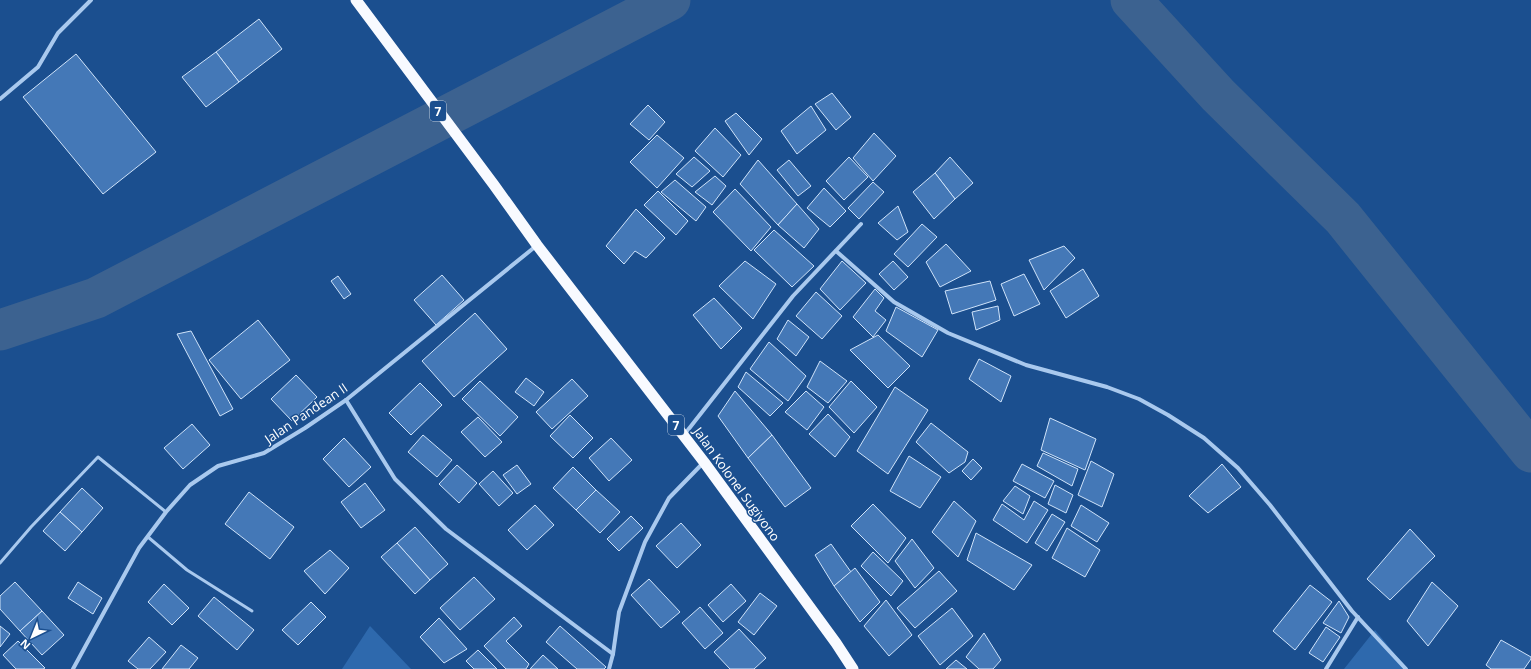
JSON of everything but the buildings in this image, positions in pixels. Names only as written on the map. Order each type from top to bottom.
[{"type":"highway","name":"Jalan Kolonel Sugiyono","points":[[356,0],[537,245],[704,462],[836,643],[853,669]]},
{"type":"street","points":[[0,99],[38,67],[58,32],[91,0]]},
{"type":"street","points":[[684,436],[793,296],[861,224]]},
{"type":"street","name":"Jalan Pandean II","points":[[73,669],[139,548],[166,512],[190,485],[218,466],[264,453],[305,428],[346,400],[537,245]]},
{"type":"street","points":[[836,251],[894,302],[948,333],[1026,365],[1108,387],[1139,399],[1168,415],[1204,438],[1238,468],[1270,505],[1358,617],[1406,669]]},
{"type":"street","points":[[346,400],[395,479],[446,530],[613,654]]},
{"type":"street","points":[[609,669],[613,654],[619,612],[645,542],[669,498],[704,462]]},
{"type":"street","points":[[1326,669],[1358,617]]},
{"type":"lane","points":[[0,563],[31,527],[98,457],[166,512]]},
{"type":"lane","points":[[148,537],[188,570],[252,611]]},
{"type":"shaded area","points":[[370,626],[411,669],[342,669]]},
{"type":"shaded area","points":[[1375,630],[1407,669],[1344,669]]},
{"type":"waterway","points":[[0,330],[96,298],[670,0]]},
{"type":"waterway","points":[[1131,0],[1218,95],[1343,218],[1531,452]]}]
